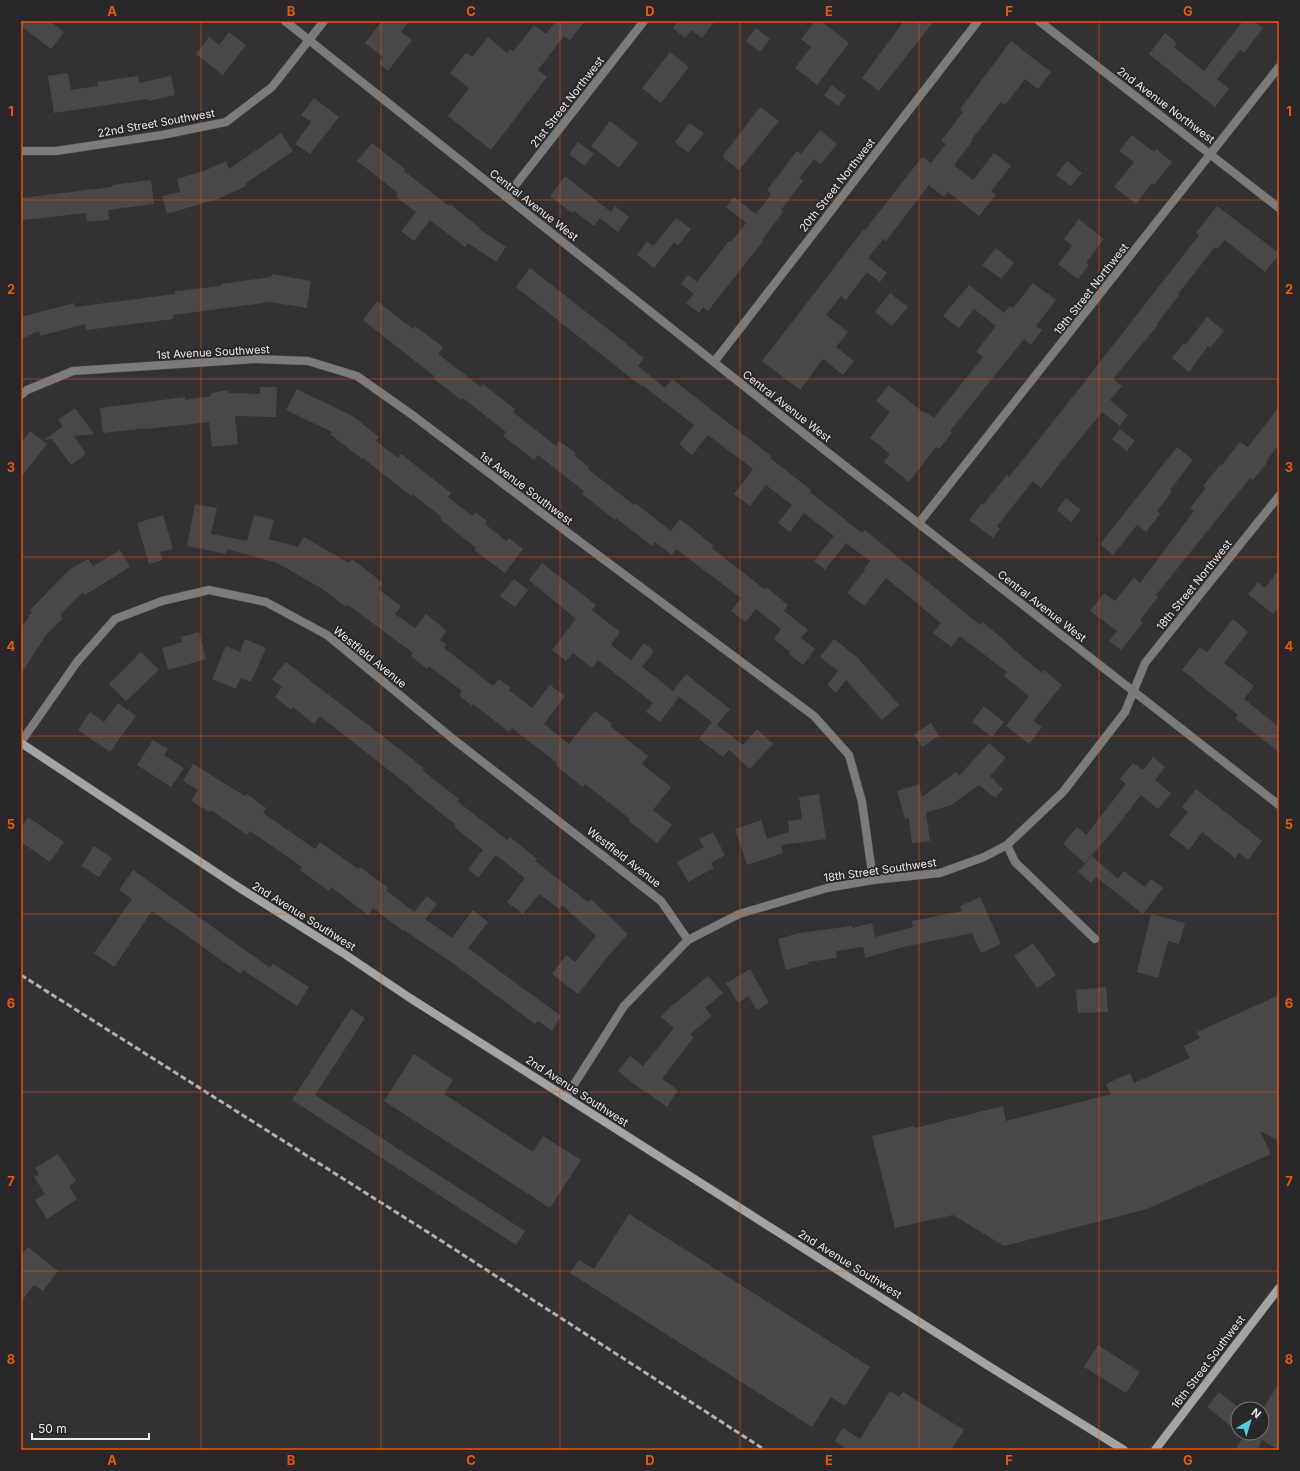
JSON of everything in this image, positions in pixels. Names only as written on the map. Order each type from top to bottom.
[{"type":"street","name":"Central Avenue West","points":[[285,21],[714,362],[1279,805]]},
{"type":"street","name":"22nd Street Southwest","points":[[21,151],[56,151],[226,122],[272,88],[324,21]]},
{"type":"street","name":"21st Street Northwest","points":[[506,197],[644,21]]},
{"type":"street","name":"20th Street Northwest","points":[[714,362],[978,21]]},
{"type":"street","name":"2nd Avenue Northwest","points":[[1039,21],[1212,154],[1279,208]]},
{"type":"street","name":"19th Street Northwest","points":[[919,523],[1212,154],[1279,67]]},
{"type":"street","name":"1st Avenue Southwest","points":[[21,394],[27,390],[73,371],[255,359],[308,361],[357,376],[411,414],[571,536],[814,716],[849,755],[862,802],[873,880]]},
{"type":"street","name":"18th Street Northwest","points":[[1134,692],[1145,662],[1279,496]]},
{"type":"street","name":"Westfield Avenue","points":[[21,743],[77,662],[115,619],[162,601],[209,590],[266,602],[327,635],[454,739],[661,901],[688,940]]},
{"type":"street","name":"18th Street Southwest","points":[[566,1097],[624,1006],[688,940],[739,914],[827,888],[873,880],[940,873],[984,857],[1007,845],[1063,792],[1126,712],[1134,692]]},
{"type":"street","name":"2nd Avenue Southwest","points":[[21,743],[235,885],[343,953],[410,998],[987,1365],[1124,1450]]},
{"type":"street","points":[[1007,845],[1015,862],[1095,939]]},
{"type":"street","name":"16th Street Southwest","points":[[1155,1450],[1279,1288]]},
{"type":"building","points":[[21,21],[50,21],[64,32],[51,49],[21,26]]},
{"type":"building","points":[[382,21],[409,21],[401,32],[412,40],[388,71],[379,63],[383,57],[365,43]]},
{"type":"building","points":[[556,21],[585,21],[570,40],[564,36],[538,70],[547,77],[491,150],[448,116],[469,88],[450,73],[466,53],[472,57],[488,37],[507,53],[510,49],[513,52],[534,25],[546,34]]},
{"type":"building","points":[[678,21],[715,21],[702,38],[691,30],[685,38],[673,28]]},
{"type":"building","points":[[815,21],[821,21],[849,43],[817,85],[795,68],[811,47],[801,39]]},
{"type":"building","points":[[904,21],[934,21],[879,91],[862,78]]},
{"type":"building","points":[[1243,21],[1254,21],[1263,28],[1244,53],[1240,50],[1217,79],[1229,89],[1215,107],[1149,54],[1165,33],[1177,43],[1174,47],[1204,71]]},
{"type":"building","points":[[756,28],[770,39],[760,52],[746,41]]},
{"type":"building","points":[[229,32],[246,45],[223,75],[196,54],[209,37],[219,45]]},
{"type":"building","points":[[1011,41],[1051,72],[1038,89],[1025,79],[1005,105],[1001,102],[954,165],[973,180],[994,153],[1011,166],[991,191],[996,195],[979,216],[948,192],[944,197],[929,185],[886,241],[883,239],[868,258],[887,273],[880,282],[867,272],[846,300],[841,296],[826,315],[848,332],[836,347],[854,361],[843,375],[823,359],[800,390],[762,361],[864,229],[865,230],[922,157],[931,163],[946,144],[941,141],[963,112],[960,109]]},
{"type":"building","points":[[670,52],[689,67],[661,103],[642,88]]},
{"type":"building","points":[[68,73],[71,90],[98,86],[97,82],[138,76],[139,83],[171,76],[175,95],[149,101],[148,99],[54,113],[48,76]]},
{"type":"building","points":[[832,85],[846,96],[838,106],[824,95]]},
{"type":"building","points":[[314,98],[339,117],[310,154],[295,144],[311,122],[301,115]]},
{"type":"building","points":[[760,107],[779,121],[739,170],[722,157]]},
{"type":"building","points":[[610,121],[638,143],[619,168],[591,146]]},
{"type":"building","points":[[690,123],[704,133],[688,153],[675,142]]},
{"type":"building","points":[[820,130],[837,144],[821,164],[814,159],[799,178],[803,181],[781,210],[783,212],[762,240],[763,241],[708,311],[703,307],[699,313],[686,303],[694,294],[681,284],[688,275],[697,282],[729,241],[731,242],[746,223],[726,207],[734,197],[756,214],[771,194],[767,190],[797,151],[801,154]]},
{"type":"building","points":[[281,133],[293,151],[245,184],[246,186],[218,199],[167,214],[162,196],[180,192],[177,179],[204,171],[226,161],[229,169]]},
{"type":"building","points":[[1132,135],[1154,152],[1156,149],[1172,162],[1154,185],[1152,183],[1136,204],[1114,187],[1134,162],[1119,151]]},
{"type":"building","points":[[578,142],[594,154],[584,166],[569,154]]},
{"type":"building","points":[[372,143],[405,169],[404,171],[449,206],[450,204],[480,228],[479,229],[506,247],[496,262],[468,243],[465,247],[430,220],[414,241],[401,231],[416,212],[396,197],[398,193],[357,161]]},
{"type":"building","points":[[1067,161],[1082,173],[1071,186],[1056,175]]},
{"type":"building","points":[[565,176],[611,212],[615,206],[629,217],[618,232],[600,218],[594,226],[574,211],[572,213],[550,196]]},
{"type":"building","points":[[151,180],[154,204],[108,210],[109,220],[87,222],[86,213],[23,220],[21,198],[112,187],[112,185]]},
{"type":"building","points":[[1217,206],[1279,253],[1279,255],[1265,272],[1225,240],[1217,249],[1215,247],[1178,294],[1179,295],[1157,324],[1158,325],[1113,379],[1122,386],[1110,400],[1128,415],[1120,426],[1102,412],[1041,488],[1033,481],[997,526],[1000,529],[993,538],[969,520],[1007,475],[1009,477],[1075,394],[1199,235],[1196,233]]},
{"type":"building","points":[[676,218],[691,229],[678,246],[674,242],[654,268],[637,255],[647,241],[653,246]]},
{"type":"building","points":[[1079,219],[1104,239],[1086,263],[1089,265],[1078,279],[1058,264],[1072,246],[1064,239]]},
{"type":"building","points":[[996,248],[1014,263],[1001,279],[982,265]]},
{"type":"building","points":[[530,268],[644,358],[638,366],[665,388],[672,379],[771,456],[770,458],[811,490],[810,492],[862,533],[865,530],[980,625],[982,622],[1042,673],[1044,670],[1062,685],[1033,721],[1042,727],[1029,744],[1006,726],[1029,696],[1004,676],[1007,672],[960,636],[951,647],[933,633],[941,623],[886,578],[864,606],[847,593],[870,561],[846,543],[825,570],[814,561],[834,536],[804,513],[790,532],[778,523],[792,505],[766,485],[750,506],[734,494],[753,469],[708,435],[692,455],[679,444],[694,425],[642,385],[641,386],[516,287]]},
{"type":"building","points":[[272,274],[311,281],[307,308],[270,302],[173,315],[173,319],[86,330],[85,324],[40,336],[39,331],[21,339],[21,317],[74,303],[75,307],[175,294],[175,291],[221,286],[221,284],[271,277]]},
{"type":"building","points":[[1033,283],[1056,300],[1036,326],[1042,330],[1031,345],[1024,339],[950,431],[952,433],[939,449],[936,447],[909,482],[884,462],[890,454],[870,438],[890,412],[876,401],[889,385],[924,413],[925,412],[934,418],[983,357],[976,352],[996,326],[974,309],[959,328],[943,316],[969,285],[1004,313],[1010,306],[1013,308]]},
{"type":"building","points":[[890,293],[908,307],[892,326],[875,312]]},
{"type":"building","points":[[377,301],[413,329],[415,326],[443,347],[438,354],[481,387],[483,384],[515,409],[513,412],[556,446],[559,441],[576,453],[574,455],[589,467],[588,469],[634,505],[635,503],[671,531],[680,519],[714,546],[712,548],[764,589],[766,587],[788,605],[784,611],[808,630],[801,638],[815,649],[803,665],[774,639],[781,629],[756,609],[746,622],[731,611],[741,598],[676,549],[672,555],[655,542],[652,546],[616,518],[615,520],[582,494],[584,491],[538,455],[534,460],[503,436],[506,432],[463,398],[461,400],[433,378],[434,376],[363,320]]},
{"type":"building","points":[[1207,317],[1224,331],[1210,348],[1208,346],[1189,372],[1172,358],[1183,344],[1185,345]]},
{"type":"building","points":[[260,387],[277,387],[276,417],[235,416],[238,444],[212,447],[209,422],[103,433],[100,408],[185,397],[185,400],[211,396],[211,393],[228,390],[229,393],[260,394]]},
{"type":"building","points":[[297,389],[354,417],[379,437],[376,441],[398,458],[401,454],[451,493],[448,497],[472,516],[475,512],[487,521],[485,524],[506,541],[509,538],[523,549],[505,573],[474,550],[476,548],[440,519],[442,517],[412,494],[411,496],[363,458],[362,459],[330,434],[332,432],[286,410]]},
{"type":"building","points":[[1279,407],[1279,444],[1266,462],[1267,463],[1253,480],[1250,478],[1156,595],[1158,597],[1140,620],[1143,623],[1121,650],[1109,641],[1117,631],[1090,611],[1104,593],[1115,601],[1134,577],[1140,583],[1194,511],[1190,508],[1206,488],[1203,486],[1240,442],[1248,447]]},
{"type":"building","points":[[75,408],[94,434],[74,436],[86,454],[71,465],[52,439],[44,440],[63,426],[58,420]]},
{"type":"building","points":[[1120,429],[1135,441],[1127,451],[1112,439]]},
{"type":"building","points":[[30,431],[47,444],[21,477],[21,443]]},
{"type":"building","points":[[1177,447],[1193,460],[1170,490],[1172,492],[1157,511],[1160,514],[1146,532],[1137,525],[1113,555],[1100,544]]},
{"type":"building","points":[[1066,498],[1081,510],[1071,522],[1057,510]]},
{"type":"building","points":[[195,504],[217,508],[211,534],[247,541],[254,515],[274,520],[269,539],[298,547],[304,537],[349,563],[352,559],[383,583],[378,589],[401,606],[395,614],[415,628],[426,614],[447,631],[440,640],[446,644],[444,648],[493,686],[499,679],[511,688],[509,690],[532,708],[550,685],[565,696],[544,724],[569,744],[595,711],[612,724],[610,726],[648,756],[642,764],[671,787],[653,810],[672,825],[657,843],[629,821],[630,819],[585,784],[583,787],[556,766],[557,763],[512,728],[509,732],[473,704],[472,706],[459,695],[462,691],[429,666],[427,669],[411,656],[413,653],[348,605],[346,607],[321,588],[277,563],[227,549],[226,554],[187,546]]},
{"type":"building","points":[[163,515],[173,549],[160,552],[163,560],[149,564],[137,523]]},
{"type":"building","points":[[120,550],[130,567],[85,595],[83,592],[60,615],[63,618],[46,635],[21,674],[21,628],[32,612],[30,610],[69,570],[88,559],[93,566]]},
{"type":"building","points":[[542,563],[596,605],[592,610],[620,632],[611,645],[631,660],[644,643],[654,651],[642,667],[673,691],[686,674],[730,709],[717,725],[743,745],[757,729],[773,744],[750,769],[729,750],[723,757],[699,739],[712,722],[679,697],[660,722],[646,712],[653,703],[598,660],[592,668],[573,653],[566,661],[552,650],[576,619],[529,580]]},
{"type":"building","points":[[1279,569],[1279,608],[1273,614],[1248,594],[1258,582],[1265,588]]},
{"type":"building","points":[[514,579],[528,590],[515,607],[500,596]]},
{"type":"building","points":[[1233,619],[1248,632],[1224,663],[1254,686],[1244,699],[1279,727],[1279,752],[1235,718],[1238,715],[1182,670],[1200,647],[1207,652]]},
{"type":"building","points":[[199,632],[206,659],[168,670],[162,648],[182,642],[181,637]]},
{"type":"building","points":[[245,639],[266,648],[251,682],[241,678],[236,689],[212,679],[226,646],[240,652]]},
{"type":"building","points":[[834,639],[857,657],[899,705],[882,720],[846,680],[836,693],[827,685],[838,671],[820,657]]},
{"type":"building","points":[[141,652],[159,670],[126,701],[109,684]]},
{"type":"building","points":[[286,662],[424,768],[422,770],[459,799],[457,801],[507,840],[510,837],[537,859],[535,861],[588,902],[591,899],[628,934],[578,994],[552,974],[566,955],[575,962],[596,936],[562,905],[559,909],[539,894],[523,914],[507,902],[525,878],[496,855],[478,878],[468,869],[483,850],[454,827],[456,825],[320,716],[314,724],[293,707],[291,710],[275,697],[282,687],[272,679]]},
{"type":"building","points":[[118,703],[136,716],[110,752],[78,730],[90,712],[104,722]]},
{"type":"building","points":[[984,706],[1004,722],[992,737],[972,722]]},
{"type":"building","points":[[931,723],[939,736],[922,747],[914,734]]},
{"type":"building","points":[[153,740],[168,749],[164,755],[184,768],[171,787],[137,765]]},
{"type":"building","points":[[989,743],[1006,758],[990,776],[1003,789],[995,798],[979,785],[951,805],[926,813],[930,841],[912,843],[909,818],[905,819],[897,791],[919,784],[922,797],[956,772],[959,776]]},
{"type":"building","points":[[1153,757],[1165,767],[1155,780],[1171,793],[1158,809],[1141,795],[1113,831],[1085,863],[1063,844],[1077,827],[1086,835],[1126,784],[1120,779],[1133,763],[1143,770]]},
{"type":"building","points":[[193,764],[245,796],[247,794],[266,808],[263,813],[315,849],[320,842],[358,869],[360,867],[388,888],[386,890],[414,912],[427,896],[437,904],[425,919],[452,938],[473,910],[488,922],[468,948],[561,1016],[552,1031],[538,1021],[535,1024],[451,962],[404,930],[403,931],[373,908],[368,915],[331,887],[329,891],[300,870],[302,867],[250,831],[247,835],[211,810],[209,812],[191,801],[198,790],[183,781]]},
{"type":"building","points":[[1196,789],[1262,841],[1248,860],[1239,853],[1235,858],[1202,832],[1189,850],[1169,835],[1188,812],[1182,807]]},
{"type":"building","points":[[819,794],[826,839],[781,845],[783,853],[747,865],[735,829],[761,820],[767,839],[789,832],[788,821],[802,819],[799,797]]},
{"type":"building","points":[[28,817],[64,842],[50,862],[21,842],[21,828]]},
{"type":"building","points":[[713,832],[725,855],[711,863],[714,868],[688,882],[677,862],[704,847],[699,839]]},
{"type":"building","points":[[94,846],[112,858],[99,877],[81,866]]},
{"type":"building","points":[[1092,856],[1118,879],[1124,871],[1145,887],[1151,879],[1163,888],[1143,914],[1096,877],[1091,883],[1078,872]]},
{"type":"building","points":[[133,870],[270,968],[273,964],[309,987],[297,1006],[243,970],[241,974],[152,911],[114,967],[94,953],[132,899],[119,890]]},
{"type":"building","points":[[980,897],[1001,944],[981,953],[972,933],[907,946],[865,958],[863,947],[836,951],[837,958],[807,962],[808,964],[786,970],[778,939],[799,933],[852,926],[852,928],[872,923],[875,937],[913,927],[912,921],[962,911],[960,906]]},
{"type":"building","points":[[1151,914],[1185,923],[1179,944],[1168,941],[1158,978],[1137,972]]},
{"type":"building","points":[[1033,943],[1056,975],[1037,988],[1014,956]]},
{"type":"building","points":[[750,969],[769,1003],[757,1010],[748,996],[738,1003],[726,983]]},
{"type":"building","points":[[708,976],[723,993],[705,1008],[712,1016],[690,1034],[694,1037],[662,1079],[678,1090],[667,1107],[645,1091],[644,1092],[618,1071],[630,1056],[643,1066],[674,1028],[661,1017],[667,1010]]},
{"type":"building","points":[[1106,987],[1108,1012],[1078,1013],[1076,990]]},
{"type":"building","points":[[1279,995],[1279,1141],[1260,1131],[1271,1154],[1147,1209],[1004,1246],[953,1215],[895,1228],[872,1136],[915,1126],[915,1128],[1003,1106],[1006,1121],[1111,1094],[1106,1084],[1130,1073],[1134,1083],[1190,1058],[1184,1046],[1200,1038],[1197,1032]]},
{"type":"building","points":[[351,1009],[365,1018],[315,1095],[525,1231],[516,1245],[292,1100]]},
{"type":"building","points":[[414,1054],[453,1080],[444,1094],[533,1152],[543,1136],[581,1160],[550,1208],[384,1101]]},
{"type":"building","points":[[58,1154],[76,1181],[69,1186],[77,1199],[47,1219],[35,1200],[45,1194],[34,1177],[39,1174],[35,1168]]},
{"type":"building","points":[[629,1214],[870,1367],[845,1406],[831,1397],[812,1427],[570,1273],[579,1260],[594,1269]]},
{"type":"building","points":[[28,1247],[58,1271],[43,1291],[34,1285],[21,1302],[21,1256]]},
{"type":"building","points":[[1098,1345],[1140,1372],[1126,1393],[1084,1367]]},
{"type":"building","points":[[1279,1383],[1279,1450],[1264,1441],[1270,1441],[1270,1401],[1268,1401]]},
{"type":"building","points":[[890,1391],[899,1397],[903,1392],[964,1430],[951,1450],[848,1450],[835,1441],[843,1428],[860,1439]]},
{"type":"building","points":[[1219,1392],[1230,1401],[1230,1426],[1207,1407]]},
{"type":"building","points":[[1241,1441],[1262,1441],[1257,1450],[1235,1450]]},
{"type":"railway","points":[[21,975],[437,1238],[765,1450]]}]
